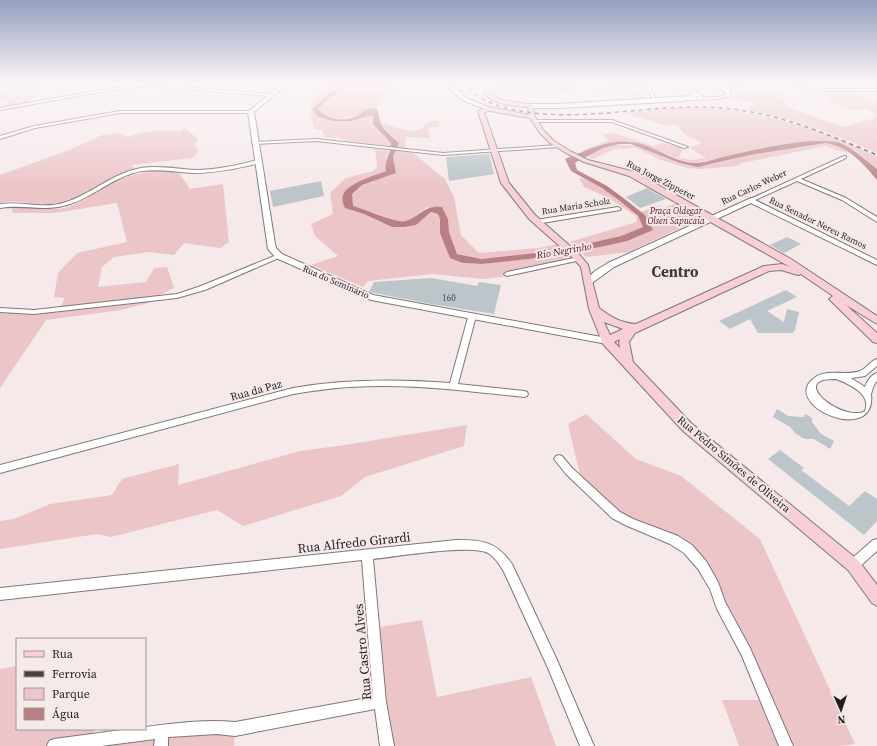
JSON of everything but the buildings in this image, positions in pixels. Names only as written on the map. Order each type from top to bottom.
[{"type":"main road","points":[[483,119],[493,151],[505,182],[536,222],[578,258]]},
{"type":"main road","name":"Rua Jorge Zipperer","points":[[534,119],[545,136],[570,154],[586,161],[629,173],[788,261],[877,321]]},
{"type":"main road","points":[[607,341],[766,268],[771,264],[772,259],[769,254],[759,245]]},
{"type":"main road","name":"Rua Pedro Simões de Oliveira","points":[[578,258],[585,267],[594,309],[607,341],[687,427],[853,565],[877,598]]},
{"type":"main road","points":[[766,268],[782,267],[798,272],[833,298],[877,339]]},
{"type":"main road","points":[[594,309],[603,318],[616,325],[635,328]]},
{"type":"main road","points":[[628,362],[624,342],[635,328]]},
{"type":"street","points":[[0,138],[34,127],[81,119]]},
{"type":"street","points":[[0,310],[39,311],[177,296],[203,288],[279,256],[272,249],[271,244],[254,143],[252,119]]},
{"type":"street","points":[[534,119],[612,121],[686,147]]},
{"type":"street","points":[[254,143],[316,140],[443,154],[558,146]]},
{"type":"street","name":"Rua Carlos Weber","points":[[589,281],[611,265],[844,157]]},
{"type":"street","points":[[0,206],[14,203],[45,206],[65,204],[74,201],[114,178],[138,170],[160,168],[205,171],[258,162]]},
{"type":"street","points":[[797,179],[844,200],[877,220]]},
{"type":"street","name":"Rua Senador Nereu Ramos","points":[[751,200],[877,263]]},
{"type":"street","name":"Rua Maria Scholz","points":[[536,222],[618,209]]},
{"type":"street","name":"Rua do Seminário","points":[[279,256],[371,297],[607,341]]},
{"type":"street","points":[[507,274],[578,258]]},
{"type":"street","points":[[453,386],[472,316]]},
{"type":"street","points":[[836,376],[853,383],[867,394],[873,406],[871,412],[867,415],[853,417],[835,412],[821,402],[812,389],[816,379],[827,376],[836,376],[857,376],[862,374],[877,362]]},
{"type":"street","points":[[867,394],[870,384],[877,376]]},
{"type":"street","name":"Rua da Paz","points":[[0,469],[308,388],[342,384],[453,386],[524,394]]},
{"type":"street","points":[[559,459],[569,471],[616,515],[629,522],[674,540],[688,549],[702,565],[714,586],[746,652],[786,746]]},
{"type":"street","points":[[853,565],[877,544]]},
{"type":"street","name":"Rua Alfredo Girardi","points":[[0,594],[456,545],[470,545],[490,548],[501,556],[508,568],[553,664],[587,746]]},
{"type":"street","name":"Rua Castro Alves","points":[[367,555],[380,702],[387,746]]},
{"type":"street","points":[[54,746],[162,731],[218,727],[235,729],[380,702]]},
{"type":"street","points":[[161,746],[162,731]]},
{"type":"green space","points":[[312,119],[351,121],[359,119],[373,119],[373,124],[391,142],[391,146],[347,141],[336,137],[326,138],[322,130],[314,129]]},
{"type":"green space","points":[[644,119],[779,119],[829,135],[877,157],[877,169],[855,150],[823,140],[745,152],[696,163],[682,160],[631,141],[598,145],[586,151],[584,150],[609,140],[601,134],[614,133],[653,146],[663,143],[683,148],[679,158],[692,160],[706,158],[690,148],[702,143],[683,133],[679,127],[672,124],[668,126]]},
{"type":"green space","points":[[784,119],[821,119],[844,127],[871,119],[877,119],[877,153],[845,140],[814,128]]},
{"type":"green space","points":[[439,120],[440,126],[428,128],[430,138],[406,137],[405,148],[398,147],[399,143],[390,135],[381,123],[404,130],[414,131],[418,130],[430,121]]},
{"type":"green space","points":[[185,128],[199,140],[194,144],[199,151],[192,158],[131,165],[136,169],[117,176],[72,199],[54,204],[15,202],[0,203],[0,175],[72,149],[102,135],[120,133],[127,137],[141,133],[164,130],[180,132]]},
{"type":"green space","points":[[826,143],[836,145],[849,151],[843,152],[825,146],[742,163],[737,166],[701,169],[687,168],[661,160],[636,148],[614,149],[593,159],[585,156],[599,149],[612,145],[623,145],[644,149],[666,158],[691,165],[703,166],[748,155]]},
{"type":"green space","points":[[375,149],[389,151],[386,157],[386,171],[344,194],[345,208],[364,214],[392,227],[416,225],[431,212],[438,214],[440,219],[440,233],[463,263],[482,264],[569,254],[574,262],[518,275],[483,279],[432,274],[368,281],[363,287],[311,265],[338,256],[315,236],[311,224],[333,214],[330,193],[346,178],[373,171],[377,167]]},
{"type":"green space","points":[[396,151],[413,153],[445,179],[454,197],[461,235],[479,253],[539,248],[559,244],[565,249],[482,259],[457,254],[449,232],[448,219],[427,207],[413,218],[403,222],[398,222],[353,206],[351,194],[362,185],[396,173],[393,157]]},
{"type":"green space","points":[[168,171],[179,173],[190,189],[223,184],[229,242],[220,248],[184,243],[174,255],[149,252],[114,257],[102,267],[98,287],[146,282],[154,268],[167,267],[174,288],[154,298],[152,302],[121,310],[46,320],[0,388],[0,310],[23,311],[59,309],[65,298],[54,297],[58,273],[77,253],[127,242],[117,203],[55,213],[12,213],[13,206],[52,209],[65,208],[76,204],[113,182],[128,176]]},
{"type":"green space","points":[[579,178],[592,182],[618,200],[637,216],[644,227],[621,236],[576,247],[570,242],[637,222],[636,216],[607,197],[584,187]]},
{"type":"green space","name":"Praça Oldegar Olsen Sapucaia","points":[[677,203],[695,213],[699,218],[629,252],[586,257],[581,252],[653,230],[645,215],[641,212],[658,206],[663,208]]},
{"type":"green space","points":[[586,414],[636,459],[681,476],[760,539],[855,744],[841,746],[739,746],[722,700],[765,700],[746,652],[688,549],[629,522],[582,483],[568,424]]},
{"type":"green space","points":[[467,425],[464,446],[365,477],[341,496],[243,526],[217,510],[111,537],[97,534],[0,549],[0,521],[14,519],[50,504],[112,495],[122,479],[179,464],[178,485],[300,451]]},
{"type":"green space","points":[[422,620],[437,697],[531,677],[556,746],[387,746],[374,628]]},
{"type":"green space","points":[[16,666],[16,730],[95,730],[91,741],[235,729],[234,746],[0,746],[0,669]]},
{"type":"water","points":[[325,119],[359,119],[351,121],[333,121]]},
{"type":"water","name":"Rio Negrinho","points":[[373,119],[380,119],[383,127],[399,143],[393,157],[396,173],[362,185],[352,194],[353,206],[401,221],[411,219],[427,209],[442,207],[448,219],[449,232],[457,254],[482,259],[560,250],[621,236],[643,227],[638,216],[620,201],[602,188],[571,171],[565,159],[586,150],[617,142],[639,143],[678,160],[696,163],[799,142],[829,141],[840,143],[860,155],[877,169],[877,180],[861,162],[849,152],[826,143],[750,155],[698,167],[680,163],[630,144],[619,144],[603,148],[578,161],[575,163],[577,170],[607,186],[645,215],[653,230],[627,241],[564,255],[482,264],[463,263],[450,258],[440,233],[440,219],[438,214],[431,212],[416,225],[392,227],[364,214],[345,208],[343,197],[347,189],[363,180],[386,171],[386,163],[391,143],[373,124]]},
{"type":"railway","points":[[780,119],[839,139],[877,155]]},
{"type":"district","name":"Centro","points":[[675,272]]}]
